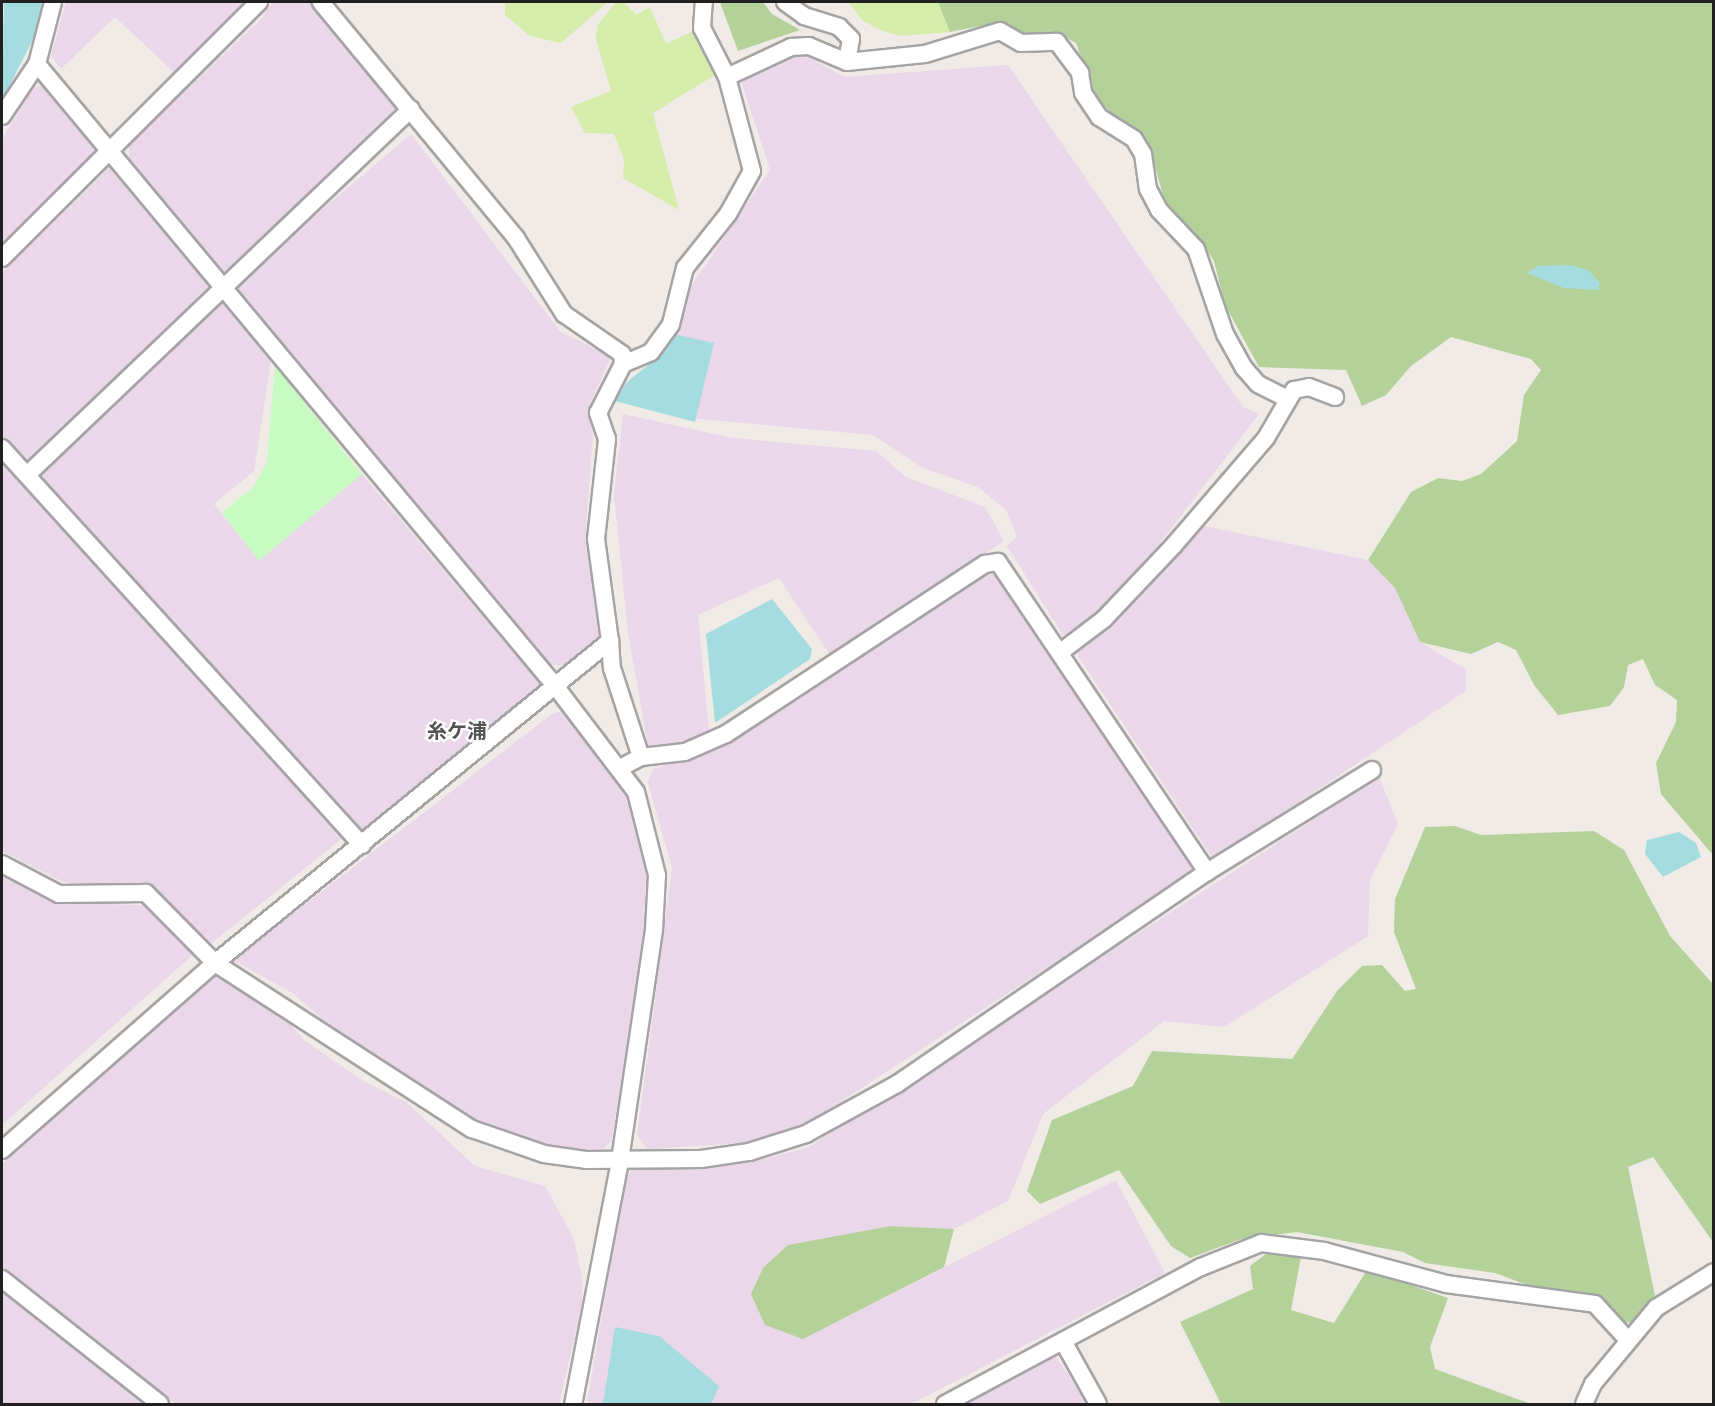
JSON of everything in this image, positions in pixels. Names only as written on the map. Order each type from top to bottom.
[{"type":"street","points":[[2,116],[37,64],[53,2]]},
{"type":"street","points":[[2,258],[259,2]]},
{"type":"street","points":[[321,2],[516,238],[564,314],[616,346],[623,364]]},
{"type":"street","points":[[641,757],[612,668],[596,540],[607,439],[598,413],[623,364],[651,352],[670,324],[685,268],[749,180],[751,161],[727,77],[702,28],[704,2]]},
{"type":"street","points":[[785,2],[804,16],[839,27],[851,39],[847,62]]},
{"type":"street","points":[[727,77],[791,47],[809,46],[847,62],[924,54],[1000,31],[1021,43],[1057,42],[1080,73],[1083,93],[1100,117],[1134,139],[1143,154],[1148,189],[1159,210],[1196,249],[1225,334],[1244,368],[1258,384],[1288,399]]},
{"type":"street","points":[[37,64],[622,767],[647,822],[657,875],[654,930],[620,1161],[573,1404]]},
{"type":"street","points":[[28,474],[222,285],[411,109]]},
{"type":"street","points":[[1062,651],[1104,619],[1174,545],[1266,438],[1294,390],[1309,387],[1335,398]]},
{"type":"street","points":[[2,448],[362,845]]},
{"type":"street","points":[[622,767],[641,757],[685,752],[726,734],[990,561],[1007,568],[1207,872]]},
{"type":"street","points":[[2,1150],[215,963],[610,641]]},
{"type":"street","points":[[2,864],[59,894],[146,893],[215,963],[472,1129],[544,1154],[620,1161],[749,1152],[806,1134],[897,1084],[1207,872],[1372,770]]},
{"type":"street","points":[[945,1404],[1201,1267],[1261,1243],[1324,1251],[1446,1284],[1594,1304],[1627,1339]]},
{"type":"street","points":[[1584,1404],[1593,1384],[1627,1339],[1656,1308],[1713,1272]]},
{"type":"street","points":[[2,1279],[160,1404]]},
{"type":"street","points":[[1064,1341],[1098,1404]]},
{"type":"shaded area","points":[[66,2],[248,2],[177,75],[115,17],[61,69],[51,56]]},
{"type":"shaded area","points":[[273,2],[310,2],[396,104],[395,115],[229,271],[218,271],[129,164],[129,144],[261,19]]},
{"type":"shaded area","points":[[803,54],[844,77],[1008,65],[1243,407],[1259,414],[1138,572],[1071,635],[1063,635],[1007,546],[1017,537],[1006,510],[978,487],[923,468],[873,435],[699,419],[623,401],[664,358],[679,328],[685,295],[770,170],[740,77]]},
{"type":"shaded area","points":[[43,84],[96,152],[2,245],[2,139],[33,89]]},
{"type":"shaded area","points":[[411,134],[560,331],[611,357],[589,406],[593,434],[586,525],[605,634],[569,666],[545,664],[236,290],[237,282]]},
{"type":"shaded area","points":[[109,168],[210,288],[27,462],[2,436],[2,273]]},
{"type":"shaded area","points":[[220,301],[271,361],[254,471],[214,504],[259,560],[362,474],[539,683],[539,698],[368,829],[361,829],[40,474]]},
{"type":"shaded area","points":[[623,414],[733,438],[876,451],[906,477],[985,507],[1004,541],[830,655],[779,578],[698,615],[709,731],[677,746],[649,750],[628,633],[614,494]]},
{"type":"shaded area","points":[[2,461],[167,633],[345,836],[212,943],[149,890],[63,882],[2,851]]},
{"type":"shaded area","points":[[1199,525],[1368,560],[1395,588],[1420,642],[1466,669],[1466,691],[1213,859],[1078,656],[1079,647],[1150,586]]},
{"type":"shaded area","points":[[987,574],[1003,576],[1191,862],[1190,875],[820,1115],[762,1142],[648,1149],[637,1136],[672,869],[648,782],[653,769],[704,755]]},
{"type":"shaded area","points":[[565,711],[612,769],[633,806],[646,866],[644,940],[628,1046],[611,1141],[601,1151],[557,1149],[484,1127],[343,1038],[294,994],[233,960],[553,713]]},
{"type":"shaded area","points":[[1379,777],[1398,824],[1370,880],[1368,936],[1224,1027],[1164,1021],[1043,1114],[1008,1201],[954,1229],[891,1226],[803,1339],[1116,1180],[1165,1273],[911,1404],[587,1404],[625,1178],[633,1169],[749,1163],[809,1147]]},
{"type":"shaded area","points":[[2,876],[57,903],[144,905],[195,953],[2,1125]]},
{"type":"shaded area","points":[[217,972],[283,1016],[304,1040],[363,1081],[406,1102],[475,1166],[545,1186],[574,1239],[582,1278],[582,1304],[559,1404],[176,1404],[2,1268],[2,1164]]},
{"type":"shaded area","points":[[2,1291],[144,1404],[2,1404]]},
{"type":"shaded area","points":[[1055,1355],[1088,1404],[963,1404]]},
{"type":"green space","points":[[505,2],[608,2],[561,43],[530,36],[505,15]]},
{"type":"green space","points":[[616,2],[624,2],[636,15],[650,7],[666,44],[695,30],[715,75],[653,113],[679,210],[623,178],[624,160],[614,134],[585,133],[571,107],[611,91],[596,39],[597,26]]},
{"type":"green space","points":[[720,2],[763,2],[772,14],[800,30],[738,51]]},
{"type":"green space","points":[[848,2],[938,2],[950,32],[901,36],[883,31],[863,21]]},
{"type":"green space","points":[[938,2],[1713,2],[1713,855],[1661,794],[1656,763],[1676,722],[1677,700],[1655,685],[1643,659],[1628,665],[1624,687],[1610,706],[1558,715],[1534,685],[1516,650],[1498,642],[1471,654],[1420,642],[1395,588],[1368,560],[1411,492],[1438,478],[1462,481],[1481,474],[1517,441],[1524,395],[1541,370],[1531,359],[1451,337],[1411,366],[1386,395],[1362,406],[1346,370],[1259,367],[1225,305],[1214,261],[1195,232],[1166,206],[1153,159],[1139,136],[1121,125],[1094,93],[1076,43],[1057,33],[1021,36],[995,23],[950,32]]},
{"type":"green space","points":[[275,366],[362,474],[259,561],[222,513],[254,486],[267,462]]},
{"type":"green space","points":[[1455,826],[1481,835],[1594,831],[1624,850],[1670,936],[1713,984],[1713,1242],[1653,1157],[1628,1167],[1656,1300],[1630,1323],[1495,1273],[1425,1263],[1403,1252],[1297,1232],[1241,1239],[1190,1258],[1171,1246],[1119,1170],[1040,1204],[1027,1191],[1052,1120],[1133,1086],[1152,1051],[1292,1059],[1337,991],[1362,966],[1382,965],[1405,991],[1416,989],[1394,932],[1395,899],[1425,827]]},
{"type":"green space","points":[[891,1226],[954,1229],[944,1267],[803,1339],[765,1325],[751,1294],[763,1268],[788,1245]]},
{"type":"green space","points":[[1266,1254],[1301,1257],[1291,1310],[1334,1323],[1367,1270],[1448,1298],[1430,1347],[1435,1369],[1531,1404],[1221,1404],[1180,1322],[1253,1289],[1250,1266]]},
{"type":"water","points":[[4,2],[44,2],[34,37],[2,101]]},
{"type":"water","points":[[1570,265],[1588,270],[1600,283],[1598,290],[1564,288],[1527,273],[1538,266]]},
{"type":"water","points":[[674,334],[714,343],[695,422],[615,401],[627,382],[662,354]]},
{"type":"water","points":[[772,599],[812,649],[810,659],[715,723],[706,634]]},
{"type":"water","points":[[1679,832],[1696,843],[1701,857],[1663,877],[1645,854],[1647,840]]},
{"type":"water","points":[[615,1327],[659,1336],[719,1386],[711,1404],[603,1404]]},
{"type":"district","name":"糸ケ浦","points":[[457,731]]}]
